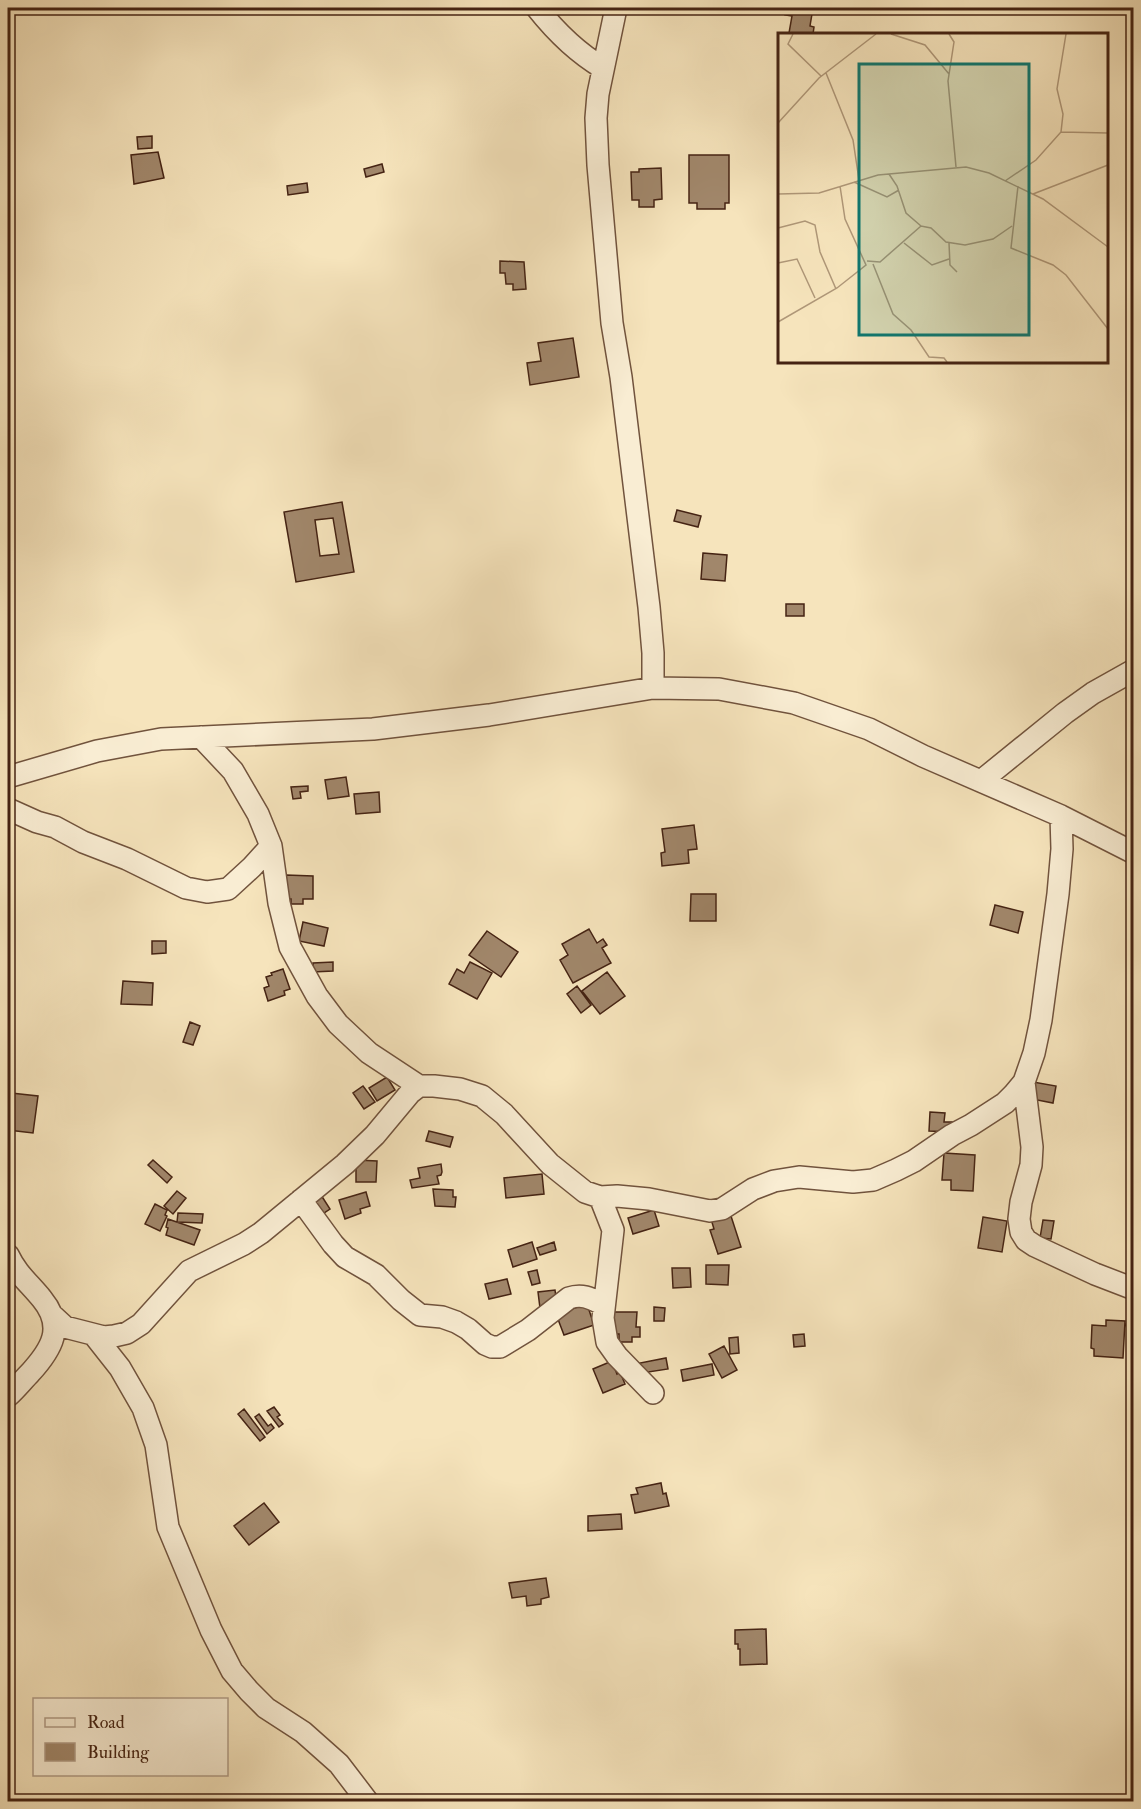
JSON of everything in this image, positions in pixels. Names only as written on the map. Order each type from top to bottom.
[{"type":"street","points":[[537,8],[566,41],[603,68]]},
{"type":"street","points":[[616,8],[598,94],[596,118],[612,323],[621,377],[649,607],[653,688]]},
{"type":"street","points":[[981,781],[1065,712],[1134,670]]},
{"type":"street","points":[[8,777],[97,751],[161,739],[373,729],[489,716],[653,688],[719,689],[794,703],[869,729],[923,756],[1061,816],[1134,853]]},
{"type":"street","points":[[201,737],[232,771],[258,814],[271,846],[279,903],[290,947],[317,996],[338,1024],[369,1053],[418,1086],[460,1089],[482,1096],[504,1113],[550,1164],[585,1192],[600,1197],[649,1199],[710,1211],[722,1209],[753,1189],[774,1181],[800,1177],[853,1182],[873,1180],[914,1161],[1014,1095],[1024,1082],[1034,1053],[1041,1020],[1058,894],[1062,849],[1061,816]]},
{"type":"street","points":[[8,809],[55,827],[186,888],[207,892],[228,889],[271,846]]},
{"type":"street","points":[[1024,1082],[1032,1147],[1030,1172],[1021,1202],[1019,1219],[1021,1232],[1026,1240],[1035,1246],[1134,1289]]},
{"type":"street","points":[[8,1255],[15,1270],[43,1300],[52,1315],[65,1327],[94,1335],[114,1336],[127,1333],[141,1324],[189,1271],[252,1239],[345,1164],[375,1135],[418,1086]]},
{"type":"street","points":[[600,1197],[613,1230],[603,1318],[607,1342],[617,1356],[653,1393]]},
{"type":"street","points":[[301,1200],[345,1257],[376,1275],[420,1315],[442,1317],[456,1322],[492,1347],[500,1347],[528,1330],[569,1298],[577,1295],[585,1296],[604,1305]]},
{"type":"street","points":[[8,1396],[51,1346],[54,1335],[52,1315]]},
{"type":"street","points":[[94,1335],[120,1368],[143,1408],[156,1445],[168,1527],[211,1630],[232,1671],[266,1708],[303,1732],[339,1764],[368,1802]]},
{"type":"building","points":[[787,8],[813,8],[810,26],[814,27],[813,33],[789,33],[792,16],[785,15]]},
{"type":"building","points":[[152,136],[152,148],[138,149],[137,137]]},
{"type":"building","points":[[158,152],[164,178],[134,184],[131,155]]},
{"type":"building","points":[[689,155],[729,155],[729,203],[725,203],[725,209],[697,209],[697,203],[689,203]]},
{"type":"building","points":[[382,164],[384,172],[366,177],[364,169]]},
{"type":"building","points":[[661,168],[662,199],[654,200],[654,207],[639,207],[639,200],[632,200],[631,172],[639,172],[639,169]]},
{"type":"building","points":[[307,183],[308,192],[288,195],[287,186]]},
{"type":"building","points":[[500,261],[524,262],[526,289],[513,290],[513,284],[506,284],[505,273],[500,273]]},
{"type":"building","points":[[573,338],[579,377],[530,385],[527,363],[541,361],[538,343]]},
{"type":"building","points":[[342,502],[354,572],[296,582],[284,512]],"holes":[[[333,518],[339,554],[320,556],[315,520]]]},
{"type":"building","points":[[677,510],[701,516],[698,527],[674,521]]},
{"type":"building","points":[[703,553],[727,555],[725,581],[701,579]]},
{"type":"building","points":[[786,604],[804,604],[804,616],[786,616]]},
{"type":"building","points":[[346,777],[349,796],[328,799],[325,780]]},
{"type":"building","points":[[308,786],[308,791],[300,792],[301,798],[293,799],[291,787]]},
{"type":"building","points":[[379,792],[380,812],[356,814],[354,794]]},
{"type":"building","points":[[694,825],[697,849],[688,850],[689,863],[662,866],[661,853],[665,852],[662,829]]},
{"type":"building","points":[[286,875],[313,876],[313,899],[303,899],[303,904],[291,904],[291,899],[286,899]]},
{"type":"building","points":[[691,894],[716,894],[716,921],[690,921]]},
{"type":"building","points":[[995,905],[1023,912],[1018,933],[990,925]]},
{"type":"building","points":[[303,922],[328,928],[324,946],[299,941]]},
{"type":"building","points":[[589,929],[597,943],[603,939],[607,945],[602,948],[611,963],[573,983],[560,960],[568,955],[562,944]]},
{"type":"building","points":[[487,931],[518,952],[501,977],[469,955]]},
{"type":"building","points":[[152,941],[166,941],[166,953],[152,954]]},
{"type":"building","points":[[333,962],[333,971],[313,972],[313,963]]},
{"type":"building","points":[[470,962],[492,973],[477,999],[449,984],[457,969],[464,973]]},
{"type":"building","points":[[283,969],[290,989],[284,991],[285,995],[268,1001],[264,988],[269,986],[266,977]]},
{"type":"building","points":[[607,972],[625,996],[600,1014],[582,991]]},
{"type":"building","points":[[123,981],[153,983],[152,1005],[121,1004]]},
{"type":"building","points":[[577,986],[591,1005],[581,1013],[567,994]]},
{"type":"building","points":[[190,1022],[200,1026],[193,1045],[183,1042]]},
{"type":"building","points":[[387,1077],[395,1090],[377,1101],[369,1088]]},
{"type":"building","points":[[1033,1082],[1056,1086],[1053,1103],[1032,1099]]},
{"type":"building","points":[[363,1086],[375,1102],[364,1109],[353,1093]]},
{"type":"building","points":[[11,1093],[38,1096],[33,1133],[8,1130]]},
{"type":"building","points":[[930,1112],[945,1113],[944,1122],[952,1122],[951,1132],[929,1131]]},
{"type":"building","points":[[429,1131],[453,1137],[450,1147],[426,1141]]},
{"type":"building","points":[[944,1153],[975,1155],[973,1191],[951,1190],[951,1180],[942,1180]]},
{"type":"building","points":[[153,1160],[172,1177],[167,1183],[148,1165]]},
{"type":"building","points":[[356,1160],[377,1161],[376,1182],[356,1182]]},
{"type":"building","points":[[441,1164],[441,1175],[437,1176],[439,1184],[412,1188],[410,1180],[420,1178],[418,1168]]},
{"type":"building","points":[[542,1174],[544,1194],[506,1198],[504,1178]]},
{"type":"building","points":[[433,1189],[453,1190],[453,1197],[456,1197],[455,1207],[435,1206]]},
{"type":"building","points":[[177,1191],[186,1198],[173,1214],[164,1206]]},
{"type":"building","points":[[366,1192],[370,1206],[360,1209],[361,1213],[345,1219],[339,1200]]},
{"type":"building","points":[[321,1195],[330,1209],[318,1217],[309,1203]]},
{"type":"building","points":[[155,1204],[167,1210],[165,1215],[167,1216],[160,1231],[145,1224]]},
{"type":"building","points":[[654,1210],[659,1226],[633,1234],[628,1218]]},
{"type":"building","points":[[178,1213],[203,1214],[202,1223],[177,1222]]},
{"type":"building","points":[[730,1213],[741,1247],[718,1254],[710,1230],[714,1229],[711,1219]]},
{"type":"building","points":[[983,1217],[1007,1221],[1002,1252],[978,1248]]},
{"type":"building","points":[[168,1219],[200,1230],[194,1245],[166,1235]]},
{"type":"building","points":[[1043,1220],[1054,1221],[1051,1239],[1040,1238]]},
{"type":"building","points":[[532,1242],[537,1259],[513,1267],[508,1250]]},
{"type":"building","points":[[554,1242],[556,1250],[540,1255],[537,1248]]},
{"type":"building","points":[[706,1265],[729,1265],[728,1285],[706,1284]]},
{"type":"building","points":[[672,1268],[690,1268],[691,1287],[673,1288]]},
{"type":"building","points":[[537,1270],[540,1283],[532,1285],[528,1272]]},
{"type":"building","points":[[507,1279],[511,1294],[489,1299],[485,1284]]},
{"type":"building","points":[[555,1290],[557,1305],[540,1308],[538,1292]]},
{"type":"building","points":[[587,1304],[594,1325],[564,1335],[556,1314]]},
{"type":"building","points":[[654,1307],[665,1308],[664,1321],[654,1321]]},
{"type":"building","points":[[613,1312],[637,1312],[636,1327],[640,1327],[640,1337],[632,1337],[632,1342],[619,1342],[619,1334],[613,1334]]},
{"type":"building","points":[[1106,1320],[1125,1321],[1123,1358],[1094,1356],[1094,1349],[1091,1348],[1092,1325],[1106,1326]]},
{"type":"building","points":[[1134,1322],[1134,1349],[1131,1350],[1126,1324]]},
{"type":"building","points":[[804,1334],[805,1346],[794,1347],[793,1335]]},
{"type":"building","points":[[738,1337],[739,1353],[730,1354],[729,1338]]},
{"type":"building","points":[[724,1346],[737,1370],[722,1378],[709,1354]]},
{"type":"building","points":[[666,1358],[668,1369],[642,1373],[640,1363]]},
{"type":"building","points":[[612,1361],[617,1374],[620,1372],[625,1384],[603,1393],[593,1369]]},
{"type":"building","points":[[712,1364],[714,1375],[683,1381],[681,1370]]},
{"type":"building","points":[[274,1407],[280,1415],[277,1417],[283,1424],[279,1427],[267,1411]]},
{"type":"building","points":[[244,1409],[265,1437],[260,1441],[238,1414]]},
{"type":"building","points":[[259,1414],[268,1426],[271,1424],[274,1428],[267,1434],[255,1417]]},
{"type":"building","points":[[661,1483],[669,1506],[635,1513],[631,1495],[638,1494],[636,1488]]},
{"type":"building","points":[[264,1503],[279,1522],[249,1545],[234,1526]]},
{"type":"building","points":[[621,1514],[622,1529],[588,1531],[588,1516]]},
{"type":"building","points":[[546,1578],[549,1597],[541,1599],[541,1604],[527,1606],[526,1596],[512,1598],[509,1583]]},
{"type":"building","points":[[766,1629],[767,1664],[740,1665],[740,1649],[738,1649],[738,1644],[735,1644],[735,1630]]}]
